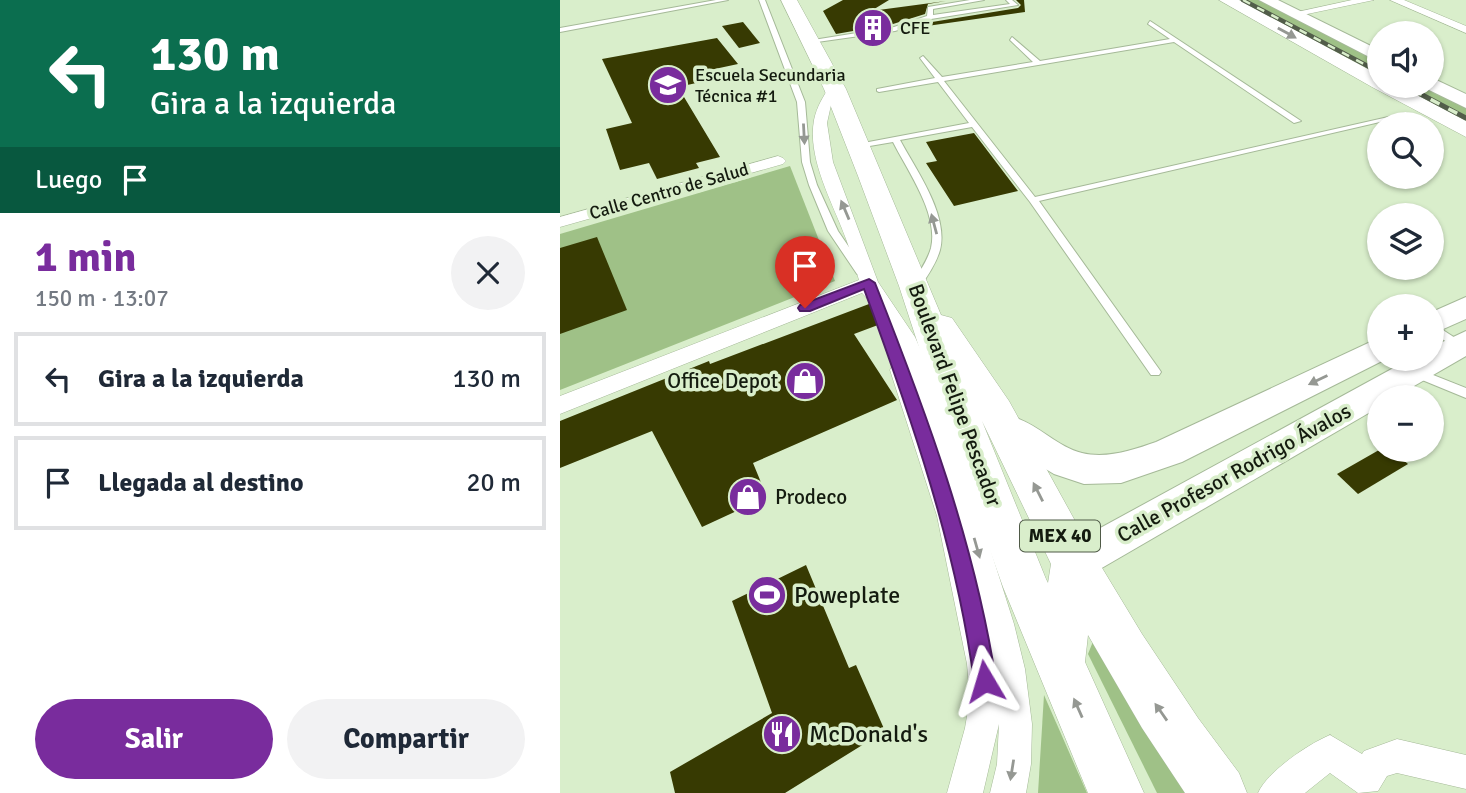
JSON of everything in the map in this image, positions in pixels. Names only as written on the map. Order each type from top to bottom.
[{"type":"main road","name":"Boulevard Felipe Pescador","points":[[789,0],[835,89],[918,295],[952,393],[1059,666],[1116,793]]},
{"type":"main road","points":[[1227,0],[1367,76]]},
{"type":"main road","points":[[1407,98],[1466,130]]},
{"type":"main road","name":"MEX 40","points":[[918,295],[964,358],[1006,428],[1074,563],[1149,694],[1219,793]]},
{"type":"main road","points":[[1059,666],[1074,563]]},
{"type":"street","points":[[1266,0],[1367,51]]},
{"type":"street","points":[[1293,14],[1369,0]]},
{"type":"street","points":[[1395,0],[1466,30]]},
{"type":"street","points":[[835,89],[828,96],[821,113],[820,136],[824,155],[910,392],[950,516],[978,630],[986,698],[982,728],[965,793]]},
{"type":"street","points":[[1444,90],[1466,102]]},
{"type":"street","name":"Calle Centro de Salud","points":[[560,222],[778,160]]},
{"type":"street","points":[[560,405],[869,283]]},
{"type":"street","points":[[869,283],[891,310],[920,374],[951,459],[1002,632],[1016,716],[1015,750],[1008,793]]},
{"type":"street","name":"Calle Profesor Rodrigo Ávalos","points":[[1451,338],[1466,307]]},
{"type":"street","name":"Calle Profesor Rodrigo Ávalos","points":[[1006,428],[1041,452],[1073,467],[1108,472],[1138,465],[1169,452],[1367,355]]},
{"type":"street","name":"Calle Profesor Rodrigo Ávalos","points":[[1074,563],[1395,371]]},
{"type":"street","points":[[1276,793],[1330,752],[1366,779],[1376,763],[1397,756],[1466,772]]},
{"type":"lane","points":[[560,30],[725,0]]},
{"type":"lane","points":[[762,0],[801,102],[806,162],[813,185],[833,231],[869,283]]},
{"type":"lane","points":[[930,17],[930,8],[981,0]]},
{"type":"lane","points":[[809,40],[895,29],[930,17],[1015,5],[1009,0]]},
{"type":"lane","points":[[1150,23],[1297,121]]},
{"type":"lane","points":[[1012,39],[1037,62]]},
{"type":"lane","points":[[879,90],[1176,40]]},
{"type":"lane","points":[[923,58],[1033,200],[1155,372]]},
{"type":"lane","points":[[858,146],[974,124]]},
{"type":"lane","points":[[1033,200],[1367,124]]},
{"type":"lane","points":[[894,139],[928,205],[938,233],[918,295]]},
{"type":"lane","points":[[1418,371],[1466,393]]},
{"type":"green space","points":[[1237,0],[1259,0],[1367,56],[1367,70]]},
{"type":"green space","points":[[1444,96],[1466,107],[1466,123],[1419,98],[1444,98]]},
{"type":"green space","points":[[790,166],[835,281],[560,390],[560,234]]},
{"type":"green space","points":[[1096,634],[1193,793],[1157,793],[1088,654]]},
{"type":"green space","points":[[1044,695],[1087,793],[1038,793]]},
{"type":"building","points":[[843,0],[889,0],[871,11],[946,1],[928,4],[925,14],[893,24],[836,34],[823,11]]},
{"type":"building","points":[[1016,0],[1024,0],[1025,12],[913,28],[932,22],[1018,8],[1021,5]]},
{"type":"building","points":[[743,22],[760,43],[739,48],[722,26]]},
{"type":"building","points":[[717,38],[738,64],[696,73],[701,82],[678,87],[720,157],[696,163],[699,168],[657,179],[649,163],[620,170],[606,129],[632,123],[602,59]]},
{"type":"building","points":[[974,133],[1018,191],[954,206],[926,163],[937,161],[926,142]]},
{"type":"building","points":[[597,237],[627,310],[560,334],[560,248]]},
{"type":"building","points":[[869,304],[878,325],[854,334],[897,400],[753,463],[767,497],[702,527],[652,431],[560,468],[560,421],[709,361],[710,364]]},
{"type":"building","points":[[1367,457],[1367,462],[1408,464],[1358,494],[1337,474]]},
{"type":"building","points":[[806,565],[849,668],[856,665],[885,731],[785,793],[675,793],[670,772],[772,713],[732,601]]},
{"type":"railway","points":[[1243,0],[1367,66]]},
{"type":"railway","points":[[1428,98],[1466,118]]},
{"type":"place","name":"CFE","points":[[873,28]]},
{"type":"place","name":"Escuela Secundaria Técnica #1","points":[[668,85]]},
{"type":"place","name":"Office Depot","points":[[805,381]]},
{"type":"place","name":"Prodeco","points":[[748,497]]},
{"type":"place","name":"Poweplate","points":[[767,595]]},
{"type":"place","name":"McDonald's","points":[[782,734]]},
{"type":"route","points":[[805,308],[869,283],[910,392],[950,516],[978,630],[985,681]]}]
